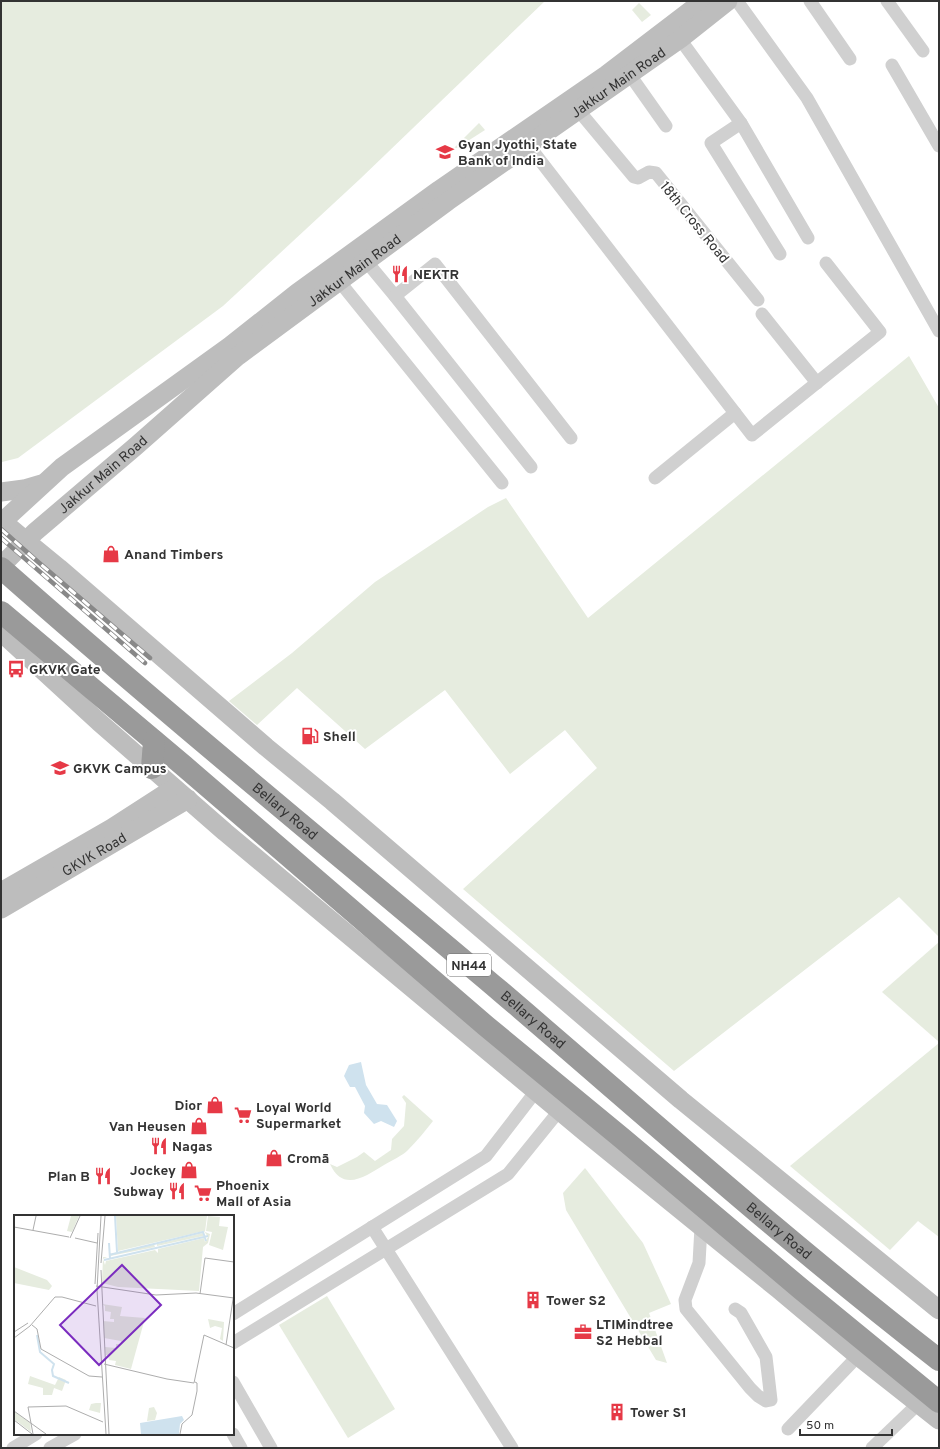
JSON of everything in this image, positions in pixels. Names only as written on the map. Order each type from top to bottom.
[{"type":"highway","name":"Bellary Road","points":[[3,562],[546,1014],[672,1124],[939,1345]]},
{"type":"highway","name":"Bellary Road","points":[[3,562],[102,657],[494,986],[786,1236],[882,1316],[939,1360]]},
{"type":"highway","name":"Bellary Road","points":[[1,600],[764,1246],[869,1333],[939,1388]]},
{"type":"highway","points":[[1,612],[154,741],[486,1026],[939,1402]]},
{"type":"highway","points":[[152,768],[154,741]]},
{"type":"highway","points":[[778,1289],[801,1289]]},
{"type":"street","name":"Jakkur Main Road","points":[[3,562],[35,532],[238,356],[448,201],[579,112],[610,81],[703,1]]},
{"type":"street","name":"Jakkur Main Road","points":[[2,521],[62,466],[230,346],[297,293],[433,195],[610,81],[630,75],[680,39],[728,1]]},
{"type":"street","points":[[737,1],[807,98],[939,331]]},
{"type":"street","points":[[810,1],[850,59]]},
{"type":"street","points":[[887,1],[923,51]]},
{"type":"street","points":[[680,39],[741,123],[808,238]]},
{"type":"street","points":[[892,65],[939,146]]},
{"type":"street","points":[[630,75],[666,126]]},
{"type":"street","name":"18th Cross Road","points":[[579,112],[634,177],[638,178],[649,172],[656,173],[758,300]]},
{"type":"street","points":[[741,123],[711,143],[780,254]]},
{"type":"street","points":[[529,146],[752,435],[880,332],[826,263]]},
{"type":"street","points":[[366,261],[396,296],[531,467]]},
{"type":"street","points":[[396,296],[435,264],[571,438]]},
{"type":"street","points":[[339,281],[502,483]]},
{"type":"street","points":[[762,314],[817,383]]},
{"type":"street","points":[[655,478],[735,413]]},
{"type":"street","points":[[1,492],[24,489],[45,483]]},
{"type":"street","points":[[2,521],[59,568],[266,747],[681,1100],[939,1310]]},
{"type":"street","points":[[1,632],[99,722],[181,793],[559,1111],[858,1356],[939,1420]]},
{"type":"street","name":"GKVK Road","points":[[1,892],[112,828],[181,793]]},
{"type":"street","name":"GKVK Road","points":[[1,909],[181,793]]},
{"type":"street","points":[[234,1313],[486,1156],[536,1091]]},
{"type":"street","points":[[234,1342],[508,1174],[559,1111]]},
{"type":"street","points":[[372,1227],[512,1448]]},
{"type":"street","points":[[702,1227],[699,1263],[684,1300],[686,1310],[750,1388],[766,1401],[771,1400],[766,1357],[740,1313],[734,1309]]},
{"type":"street","points":[[788,1429],[858,1356]]},
{"type":"street","points":[[234,1384],[271,1448]]},
{"type":"street","points":[[872,1448],[918,1404]]},
{"type":"street","points":[[13,1448],[34,1435]]},
{"type":"street","points":[[50,1448],[73,1435]]},
{"type":"street","points":[[234,1435],[241,1448]]},
{"type":"shaded area","points":[[1,1],[545,1],[360,179],[223,306],[18,458],[1,462]]},
{"type":"shaded area","points":[[639,3],[651,15],[642,22],[632,10]]},
{"type":"shaded area","points":[[479,123],[485,130],[449,153]]},
{"type":"shaded area","points":[[909,356],[939,408],[939,937],[899,897],[674,1071],[463,889],[597,768],[565,730],[510,774],[445,690],[365,749],[297,688],[257,725],[229,701],[292,653],[375,582],[488,507],[506,498],[588,618]]},
{"type":"shaded area","points":[[939,942],[939,1042],[882,992]]},
{"type":"shaded area","points":[[939,1043],[939,1237],[918,1221],[890,1250],[790,1166]]},
{"type":"shaded area","points":[[404,1095],[433,1121],[411,1147],[400,1156],[370,1174],[355,1180],[341,1178],[335,1173],[330,1164],[337,1167],[364,1152],[375,1161],[391,1150],[392,1139],[404,1126],[406,1103],[402,1097]]},
{"type":"shaded area","points":[[585,1168],[643,1243],[671,1304],[649,1313],[667,1363],[656,1360],[566,1210],[563,1193]]},
{"type":"shaded area","points":[[327,1296],[395,1409],[348,1438],[279,1325]]},
{"type":"water","points":[[361,1062],[366,1085],[377,1104],[387,1105],[397,1121],[394,1127],[381,1121],[374,1124],[364,1113],[365,1106],[355,1087],[350,1087],[344,1076],[349,1065]]},
{"type":"railway","points":[[1,529],[150,658]]},
{"type":"railway","points":[[1,538],[145,663]]},
{"type":"place","name":"Gyan Jyothi, State Bank of India","points":[[445,152]]},
{"type":"place","name":"NEKTR","points":[[400,274]]},
{"type":"place","name":"Anand Timbers","points":[[111,554]]},
{"type":"place","name":"GKVK Gate","points":[[16,669]]},
{"type":"place","name":"Shell","points":[[310,736]]},
{"type":"place","name":"GKVK Campus","points":[[60,768]]},
{"type":"place","name":"Dior","points":[[215,1105]]},
{"type":"place","name":"Loyal World Supermarket","points":[[243,1115]]},
{"type":"place","name":"Van Heusen","points":[[199,1126]]},
{"type":"place","name":"Nagas","points":[[159,1146]]},
{"type":"place","name":"Cromā","points":[[274,1158]]},
{"type":"place","name":"Jockey","points":[[189,1170]]},
{"type":"place","name":"Plan B","points":[[103,1176]]},
{"type":"place","name":"Subway","points":[[177,1191]]},
{"type":"place","name":"Phoenix Mall of Asia","points":[[203,1193]]},
{"type":"place","name":"Tower S2","points":[[533,1300]]},
{"type":"place","name":"LTIMindtree S2 Hebbal","points":[[583,1332]]},
{"type":"place","name":"Tower S1","points":[[617,1412]]}]
